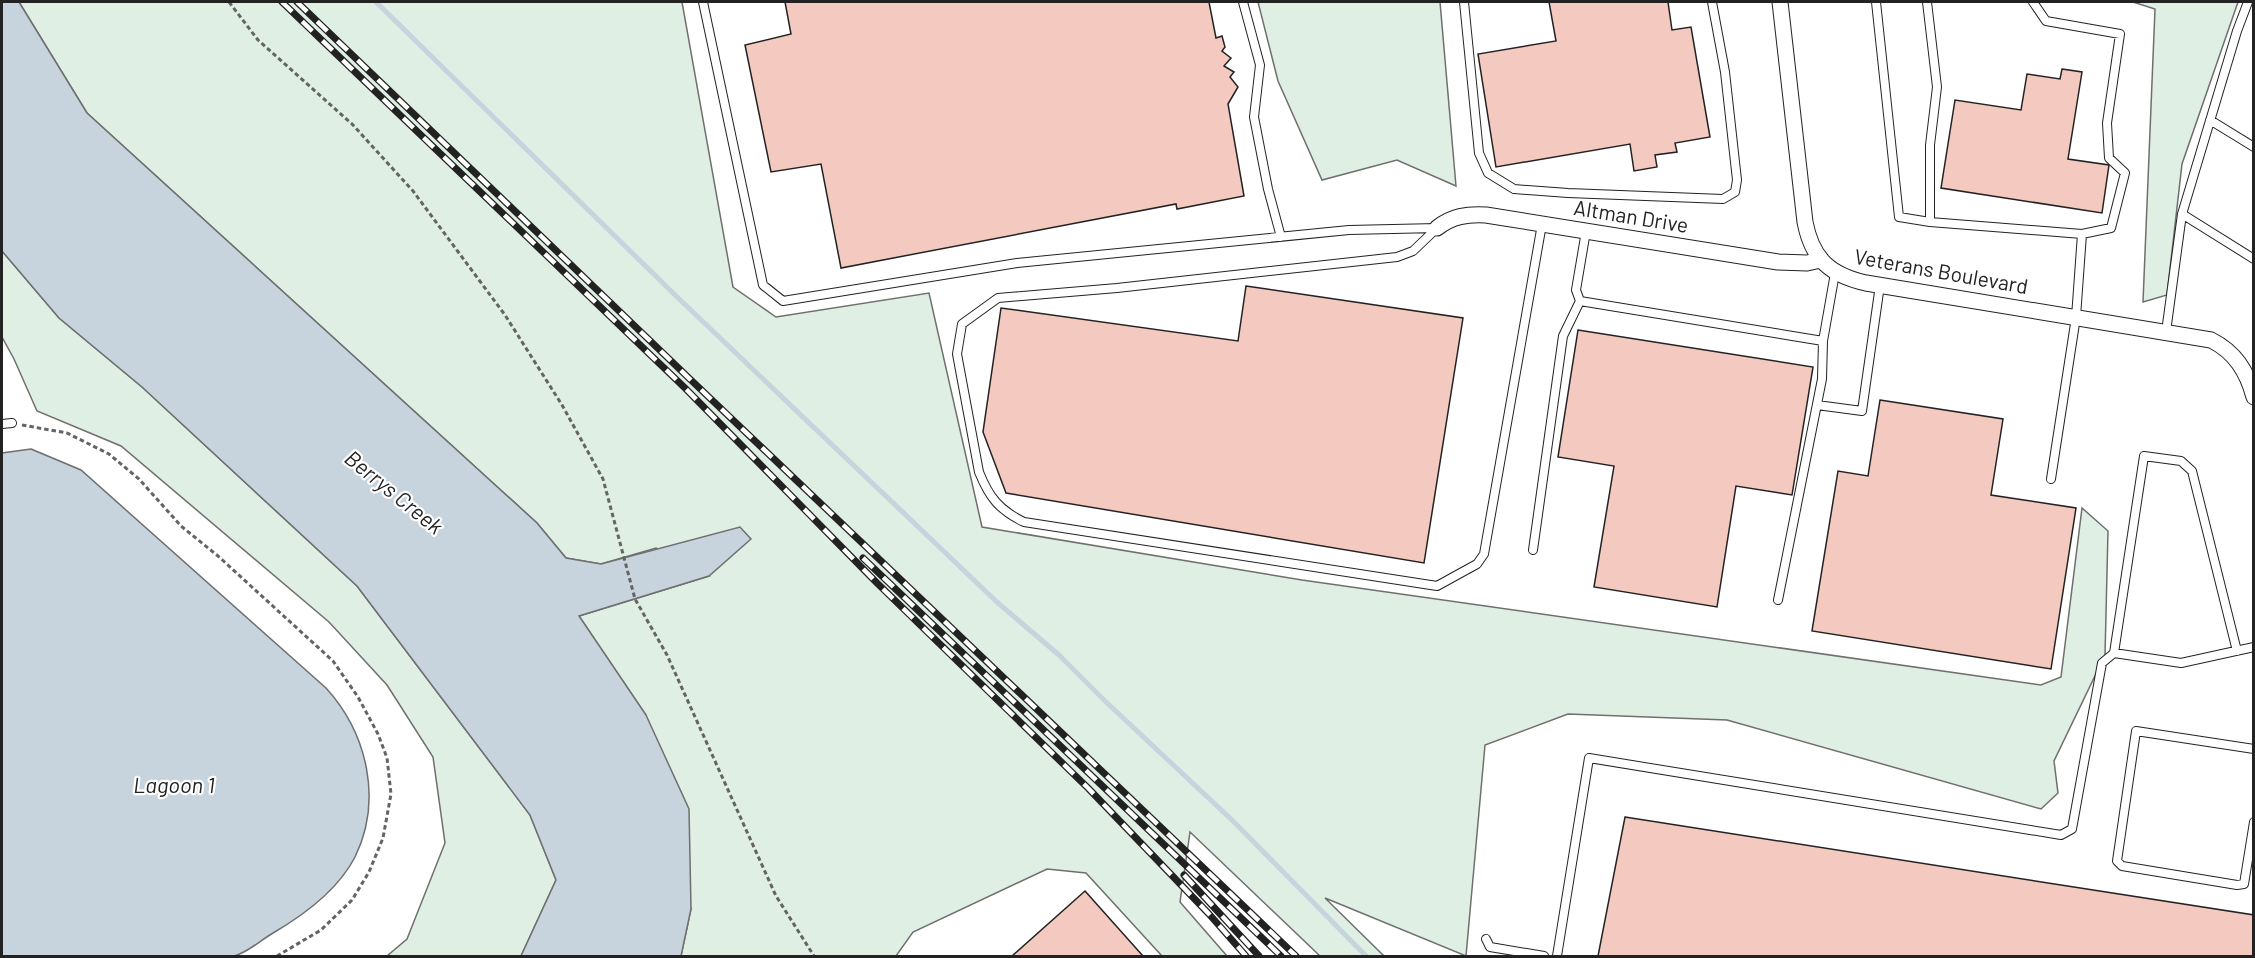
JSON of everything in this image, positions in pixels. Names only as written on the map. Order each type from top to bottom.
[{"type":"street","name":"Veterans Boulevard","points":[[1780,2],[1805,222],[1810,242],[1821,260],[1835,273],[1854,281],[2204,338],[2223,346],[2239,362],[2250,384],[2253,397]]},
{"type":"street","name":"Altman Drive","points":[[1437,228],[1446,221],[1472,214],[1778,262],[1807,263],[1821,260]]},
{"type":"lane","points":[[703,2],[763,285],[783,301],[1017,263],[1349,230],[1437,228]]},
{"type":"lane","points":[[1244,2],[1260,65],[1254,117],[1268,189],[1281,237]]},
{"type":"lane","points":[[1464,2],[1479,153],[1488,173],[1514,189],[1723,199],[1735,192],[1737,180],[1725,72],[1712,2]]},
{"type":"lane","points":[[1876,2],[1899,217],[1930,222],[2082,234],[2111,228],[2125,173],[2109,158],[2107,123],[2120,34],[2046,21],[2033,2]]},
{"type":"lane","points":[[1927,2],[1937,87],[1930,145],[1930,222]]},
{"type":"lane","points":[[2166,332],[2182,214],[2237,31],[2248,2]]},
{"type":"lane","points":[[2210,120],[2253,147]]},
{"type":"lane","points":[[2182,214],[2253,259]]},
{"type":"lane","points":[[1437,228],[1413,251],[1397,257],[1117,288],[998,298],[962,324],[957,354],[979,472],[986,488],[1007,514],[1024,522],[1437,586],[1477,564],[1485,554],[1542,224]]},
{"type":"lane","points":[[1533,550],[1563,336],[1580,301],[1576,290],[1586,231]]},
{"type":"lane","points":[[2051,479],[2076,317],[2082,234]]},
{"type":"lane","points":[[1778,600],[1822,379],[1823,341],[1835,273]]},
{"type":"lane","points":[[1817,405],[1862,411],[1880,285]]},
{"type":"lane","points":[[1580,301],[1823,341]]},
{"type":"lane","points":[[2,424],[12,423]]},
{"type":"lane","points":[[1557,957],[1589,758],[2061,836],[2072,829],[2102,663],[2114,653],[2144,456],[2181,461],[2192,471],[2237,651]]},
{"type":"lane","points":[[2114,653],[2181,663],[2253,647]]},
{"type":"lane","points":[[2253,749],[2136,731],[2116,861],[2122,866],[2237,885],[2244,884],[2253,822]]},
{"type":"lane","points":[[1486,939],[1490,947],[1544,957]]},
{"type":"path","points":[[229,2],[258,40],[352,124],[413,191],[505,315],[562,405],[603,479],[635,598],[667,655],[776,896],[814,957]]},
{"type":"path","points":[[12,423],[67,433],[109,454],[139,479],[181,526],[226,563],[333,661],[358,697],[378,734],[387,758],[391,794],[383,838],[369,872],[352,900],[321,930],[277,957]]},
{"type":"green space","points":[[19,2],[682,2],[733,287],[776,317],[929,293],[982,527],[1302,580],[2041,685],[2061,677],[2082,508],[2108,531],[2105,655],[2054,761],[2058,793],[2041,809],[1727,720],[1568,714],[1485,745],[1466,956],[1325,898],[1384,956],[1320,956],[1190,832],[1180,902],[1227,956],[1162,956],[1086,873],[1047,869],[913,932],[896,956],[681,956],[691,909],[646,715],[579,616],[709,576],[656,548],[601,564],[566,558],[537,523],[87,113]]},
{"type":"green space","points":[[1258,2],[1440,2],[1456,186],[1397,160],[1322,180],[1278,81]]},
{"type":"green space","points":[[2133,2],[2238,2],[2182,164],[2167,295],[2143,302],[2155,9]]},
{"type":"green space","points":[[2,251],[59,318],[142,387],[357,586],[530,815],[556,880],[521,956],[387,956],[407,939],[445,843],[433,757],[387,685],[329,622],[121,446],[37,411],[2,337]]},
{"type":"water","name":"Berrys Creek","points":[[2,2],[19,2],[87,113],[537,523],[566,558],[601,564],[740,527],[751,539],[709,576],[579,616],[646,715],[689,809],[691,909],[681,956],[521,956],[556,880],[530,815],[357,586],[142,387],[59,318],[2,251]]},
{"type":"water","name":"Lagoon 1","points":[[31,449],[81,470],[326,688],[352,725],[361,746],[369,790],[368,813],[363,835],[348,869],[319,901],[239,954],[221,957],[2,956],[2,453]]},
{"type":"building","points":[[785,2],[1209,2],[1216,38],[1222,36],[1225,47],[1222,51],[1231,58],[1224,66],[1234,72],[1230,77],[1238,87],[1228,104],[1244,196],[1177,209],[1176,204],[841,268],[821,164],[771,172],[745,45],[791,34]]},
{"type":"building","points":[[1549,2],[1668,2],[1672,30],[1691,27],[1710,137],[1675,143],[1677,152],[1655,155],[1657,167],[1634,171],[1630,144],[1496,167],[1478,54],[1556,41]]},
{"type":"building","points":[[2062,69],[2082,72],[2068,159],[2109,165],[2102,213],[1941,188],[1955,100],[2021,110],[2027,74],[2060,79]]},
{"type":"building","points":[[1246,286],[1463,318],[1424,563],[1006,493],[983,432],[1001,308],[1238,341]]},
{"type":"building","points":[[1578,330],[1813,367],[1792,495],[1736,486],[1717,607],[1594,587],[1614,466],[1558,457]]},
{"type":"building","points":[[1880,400],[2003,419],[1991,495],[2076,508],[2051,669],[1812,631],[1838,471],[1868,476]]},
{"type":"building","points":[[1625,817],[2254,915],[2254,956],[1598,956]]},
{"type":"building","points":[[1085,891],[1143,956],[1012,956]]},
{"type":"waterway","points":[[376,2],[674,294],[998,603],[1059,655],[1233,821],[1366,956]]},
{"type":"railway","points":[[282,2],[685,388],[877,583],[1088,788],[1209,914],[1246,956]]},
{"type":"railway","points":[[297,2],[1296,956]]},
{"type":"railway","points":[[863,558],[1281,956]]},
{"type":"railway","points":[[1184,875],[1259,956]]}]
